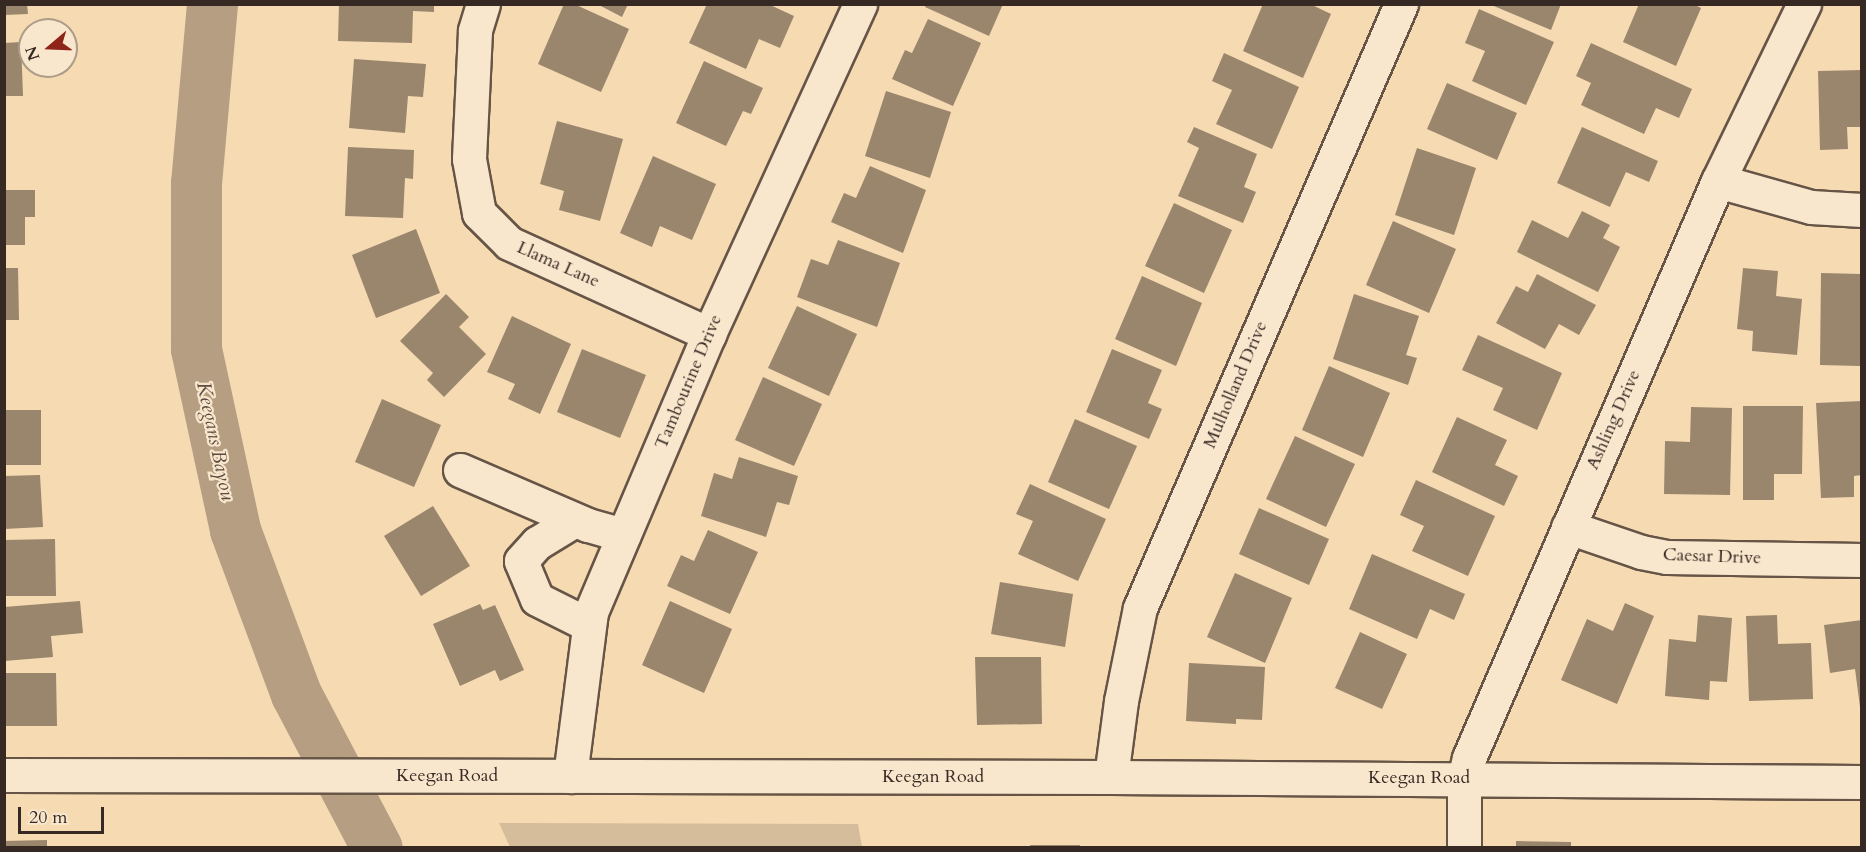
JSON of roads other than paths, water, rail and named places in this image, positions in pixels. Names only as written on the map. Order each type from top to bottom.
[{"type":"street","name":"Llama Lane","points":[[483,4],[475,37],[469,159],[479,213],[509,243],[709,334]]},
{"type":"street","name":"Tambourine Drive","points":[[570,776],[591,612],[709,334],[860,4]]},
{"type":"street","name":"Mulholland Drive","points":[[1112,777],[1121,701],[1140,608],[1401,4]]},
{"type":"street","name":"Ashling Drive","points":[[1464,848],[1464,778],[1469,758],[1718,181],[1804,4]]},
{"type":"street","points":[[1718,181],[1811,207],[1862,210]]},
{"type":"street","points":[[460,470],[575,520],[624,535]]},
{"type":"street","points":[[575,520],[537,543],[521,561],[537,599],[590,625]]},
{"type":"street","name":"Caesar Drive","points":[[1568,527],[1641,552],[1667,557],[1862,560]]},
{"type":"street","name":"Keegan Road","points":[[4,775],[1464,778],[1862,782]]},
{"type":"waterway","name":"Keegans Bayou","points":[[212,4],[196,183],[196,349],[235,530],[296,694],[377,848]]}]
